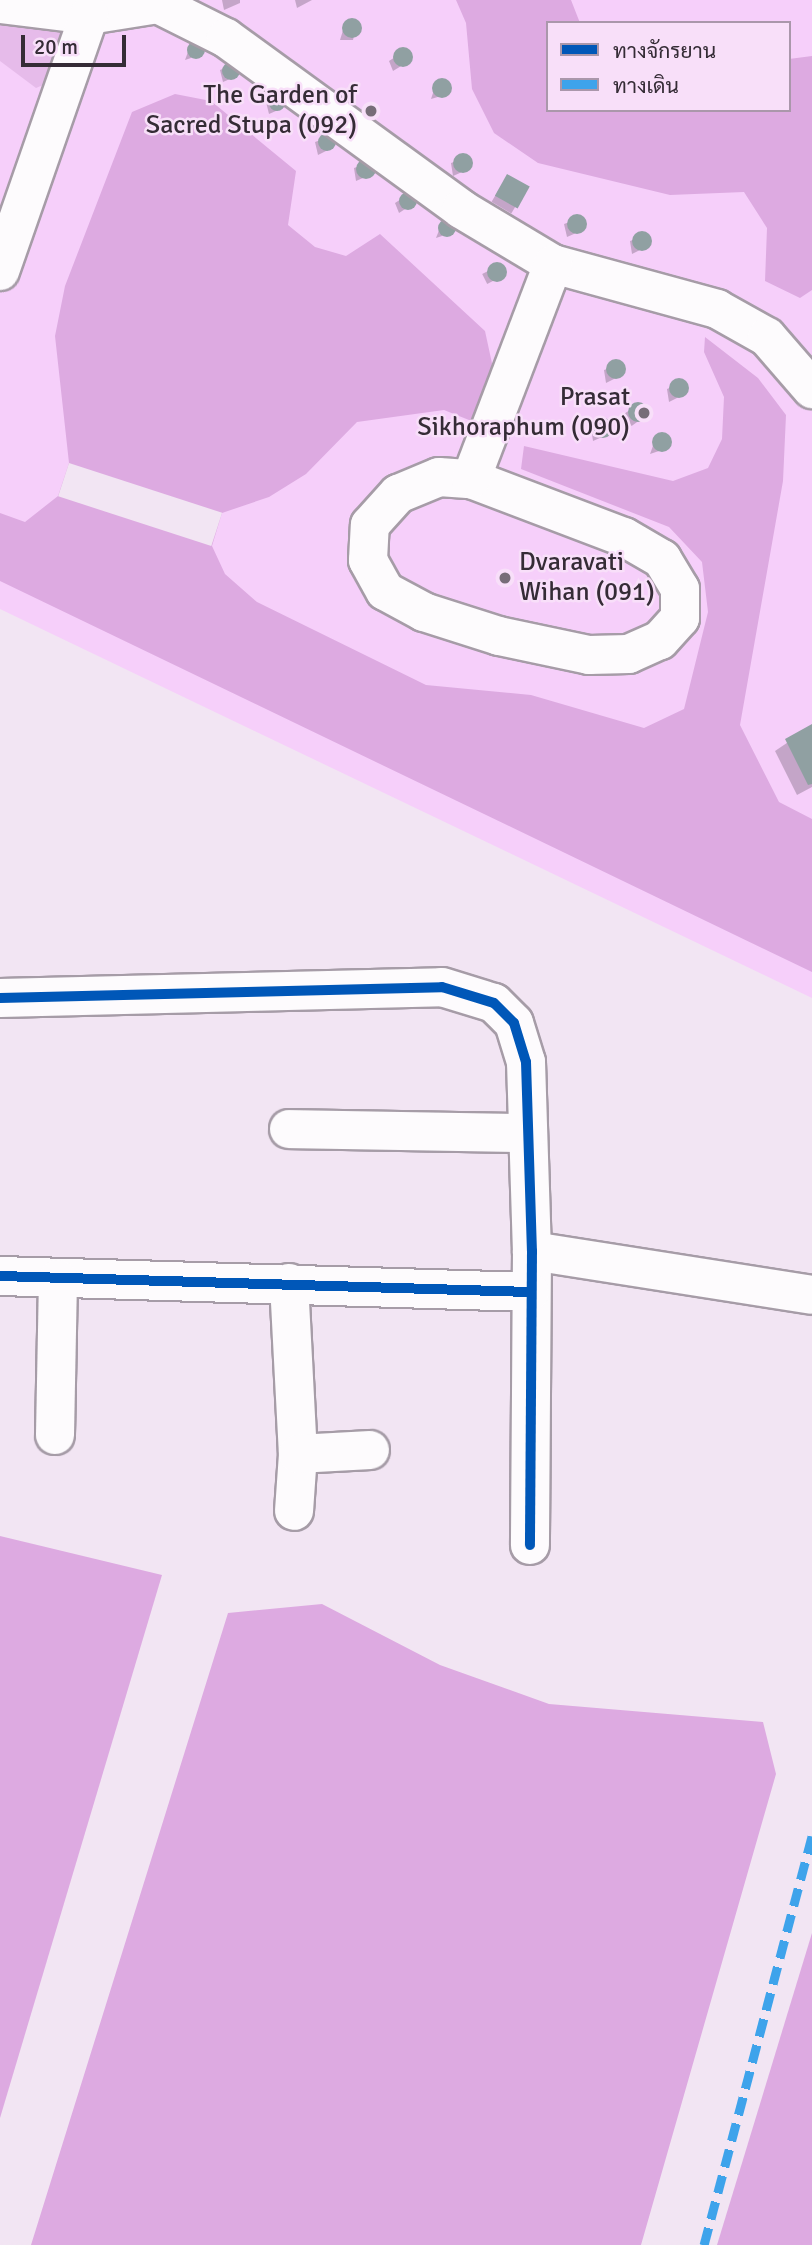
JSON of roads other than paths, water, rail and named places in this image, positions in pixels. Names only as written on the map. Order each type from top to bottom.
[{"type":"street","points":[[0,4],[89,15],[160,2],[226,38],[461,209],[553,264],[716,309],[767,337],[809,374]]},
{"type":"street","points":[[0,271],[89,15]]},
{"type":"street","points":[[471,480],[553,264]]},
{"type":"street","points":[[439,477],[471,480],[624,537],[662,559],[680,589],[680,618],[660,640],[629,654],[589,655],[499,636],[424,612],[385,592],[368,560],[370,525],[398,494],[439,477]]},
{"type":"street","points":[[0,998],[442,987],[494,1003],[514,1023],[526,1062],[533,1251],[530,1292],[530,1545]]},
{"type":"street","points":[[289,1129],[527,1133]]},
{"type":"street","points":[[533,1251],[812,1295]]},
{"type":"street","points":[[0,1276],[530,1292]]},
{"type":"street","points":[[55,1435],[58,1279]]},
{"type":"street","points":[[289,1283],[298,1454],[294,1511]]},
{"type":"street","points":[[298,1454],[370,1450]]},
{"type":"place","name":"The Garden of Sacred Stupa (092)","points":[[371,111]]},
{"type":"place","name":"Prasat Sikhoraphum (090)","points":[[644,413]]},
{"type":"place","name":"Dvaravati Wihan (091)","points":[[505,578]]}]
